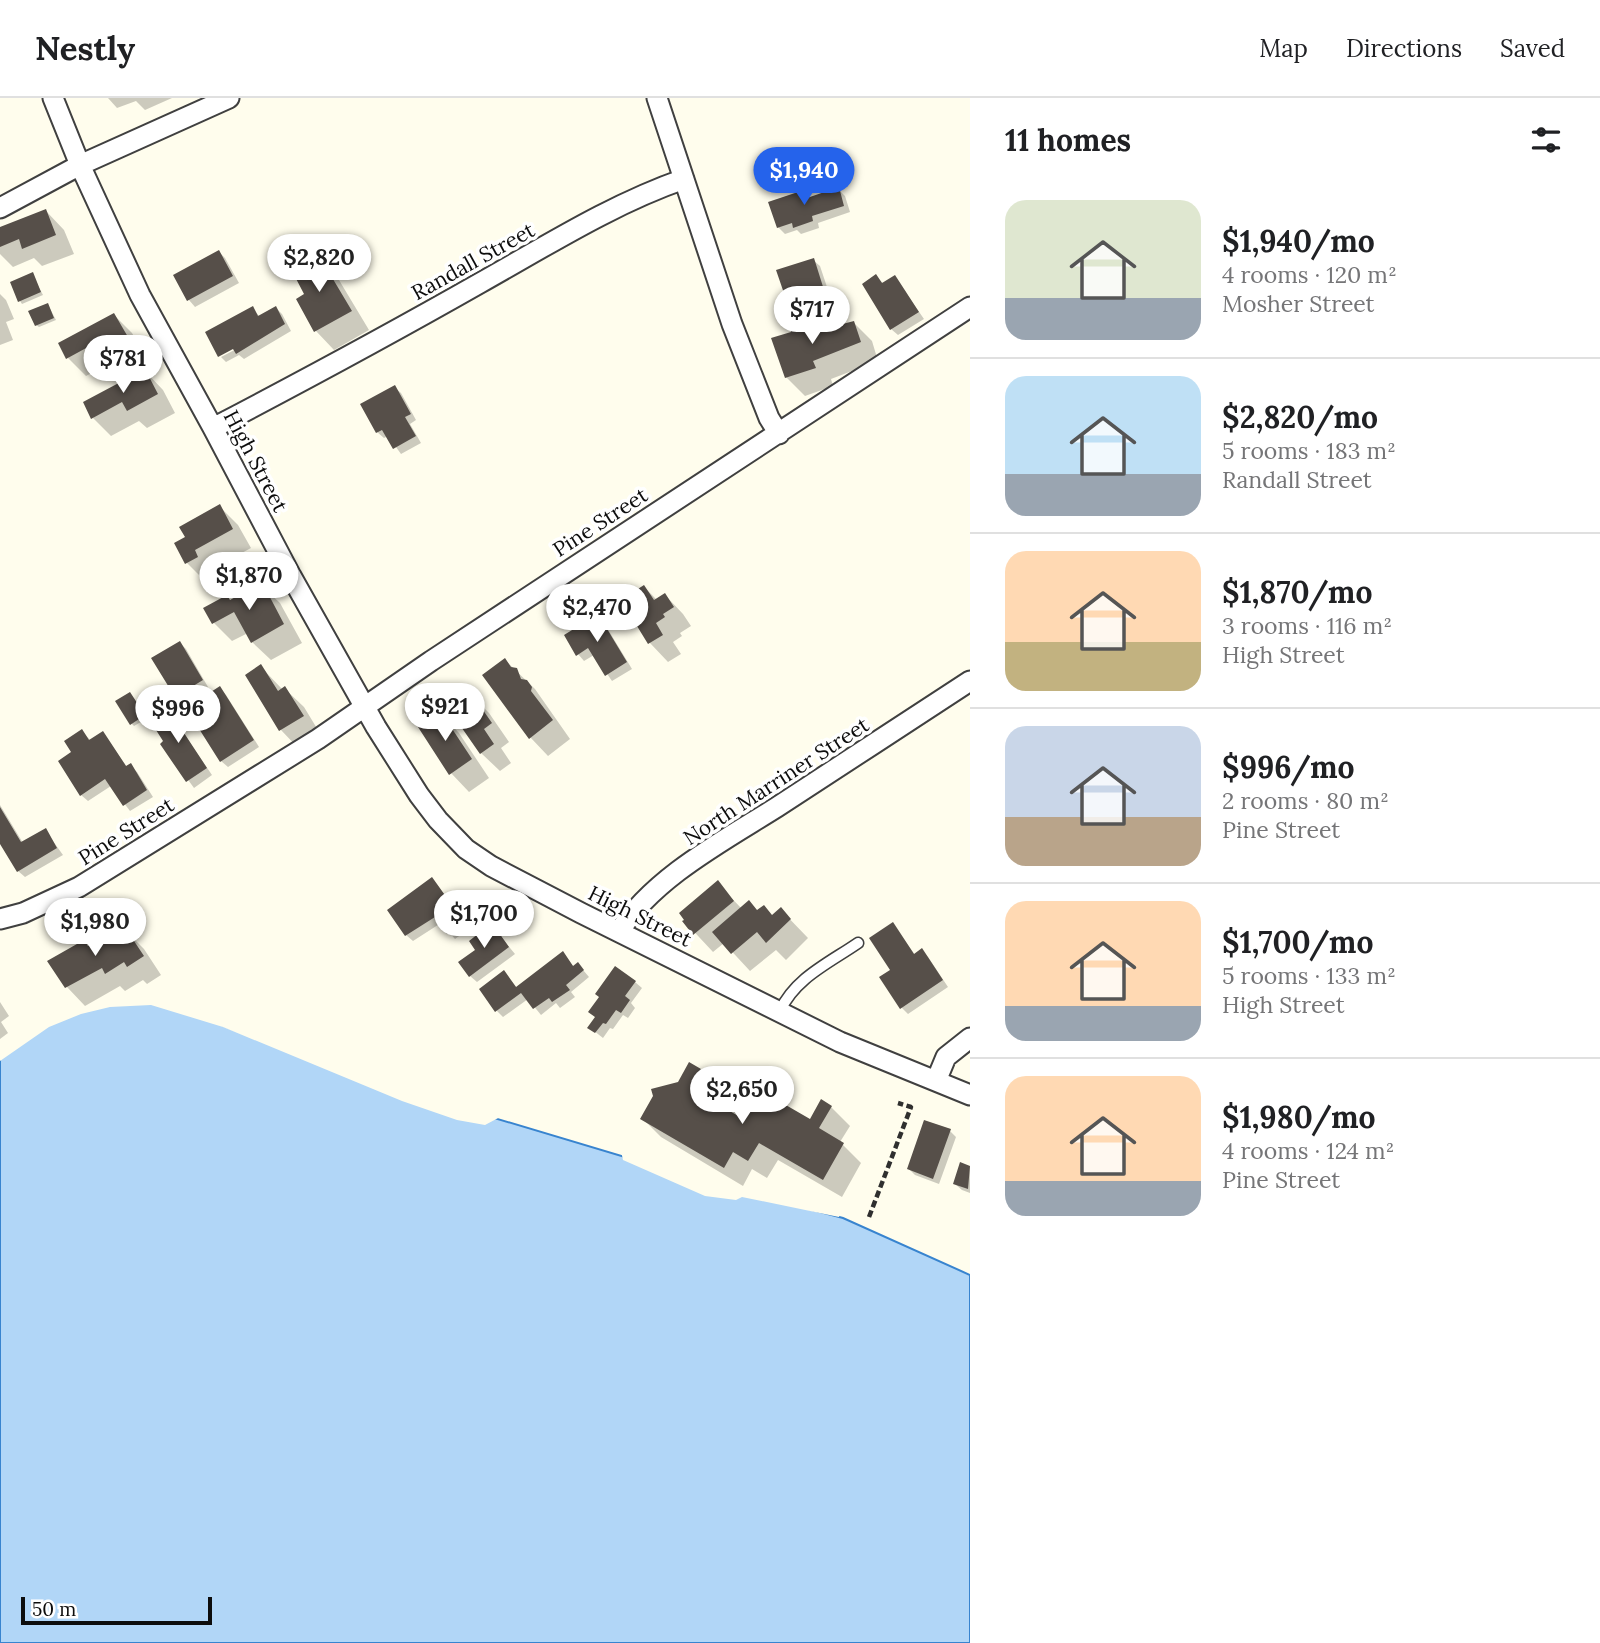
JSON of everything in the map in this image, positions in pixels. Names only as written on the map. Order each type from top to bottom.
[{"type":"street","name":"High Street","points":[[53,98],[139,295],[365,707],[419,795],[438,820],[466,849],[491,866],[840,1042],[970,1095]]},
{"type":"street","points":[[0,208],[80,165],[229,98]]},
{"type":"street","points":[[657,98],[732,324],[769,418],[779,434]]},
{"type":"street","name":"Randall Street","points":[[213,428],[556,240],[661,187],[684,179]]},
{"type":"street","name":"Pine Street","points":[[0,919],[23,913],[79,887],[318,739],[466,638],[970,307]]},
{"type":"street","name":"North Marriner Street","points":[[619,932],[632,912],[654,891],[704,854],[970,681]]},
{"type":"street","points":[[936,1081],[946,1057],[970,1038]]},
{"type":"lane","points":[[780,1011],[788,994],[800,982],[858,943]]},
{"type":"path","points":[[869,1217],[911,1107],[898,1102]]},
{"type":"water","points":[[146,995],[344,1073],[725,1187],[843,1218],[970,1275],[970,1643],[0,1643],[0,1053],[61,1011]]},
{"type":"pier","points":[[146,991],[256,1028],[345,1069],[502,1116],[485,1125],[457,1120],[402,1101],[223,1027],[151,1005],[110,1007],[81,1014],[49,1027],[0,1061],[0,1048],[60,1008],[96,992]]},
{"type":"pier","points":[[621,1151],[726,1184],[840,1214],[839,1217],[742,1197],[736,1200],[705,1196],[623,1160]]},
{"type":"building","points":[[839,187],[844,206],[812,216],[813,221],[793,228],[792,223],[777,228],[768,202],[801,191],[804,199]]},
{"type":"building","points":[[46,209],[56,235],[22,249],[19,239],[0,247],[0,227]]},
{"type":"building","points":[[219,250],[233,276],[187,301],[173,275]]},
{"type":"building","points":[[318,254],[352,311],[314,332],[296,299],[304,294],[291,269]]},
{"type":"building","points":[[814,258],[824,290],[787,302],[776,270]]},
{"type":"building","points":[[33,272],[41,292],[18,302],[10,282]]},
{"type":"building","points":[[876,274],[882,283],[895,275],[919,312],[890,330],[862,284]]},
{"type":"building","points":[[48,303],[54,318],[35,326],[28,311]]},
{"type":"building","points":[[253,306],[258,316],[276,306],[285,324],[236,354],[233,349],[218,357],[205,332]]},
{"type":"building","points":[[114,313],[128,337],[93,356],[88,347],[66,359],[58,343]]},
{"type":"building","points":[[854,321],[861,342],[813,361],[816,368],[785,378],[771,338],[791,332],[791,328],[799,326],[803,330],[811,328],[812,332]]},
{"type":"building","points":[[145,369],[158,394],[127,411],[122,402],[91,419],[83,402]]},
{"type":"building","points":[[395,385],[411,414],[405,417],[416,436],[393,449],[382,430],[376,433],[360,404]]},
{"type":"building","points":[[220,504],[233,529],[195,550],[198,557],[185,564],[174,543],[185,537],[179,527]]},
{"type":"building","points":[[262,582],[284,624],[251,643],[234,612],[212,624],[203,608],[227,595],[230,600]]},
{"type":"building","points":[[644,585],[654,600],[665,593],[674,607],[656,623],[663,635],[648,644],[621,600]]},
{"type":"building","points":[[598,614],[627,662],[605,676],[588,648],[576,656],[564,635]]},
{"type":"building","points":[[180,641],[203,680],[175,697],[151,658]]},
{"type":"building","points":[[505,658],[511,667],[517,668],[521,679],[527,680],[532,687],[531,691],[553,720],[529,739],[482,675]]},
{"type":"building","points":[[261,664],[278,691],[285,686],[304,716],[279,731],[245,675]]},
{"type":"building","points":[[220,686],[254,740],[220,762],[196,724],[204,719],[194,703]]},
{"type":"building","points":[[130,692],[145,715],[130,725],[115,701]]},
{"type":"building","points":[[471,693],[492,723],[484,729],[494,744],[480,754],[448,708],[451,706],[448,701],[453,697],[457,702]]},
{"type":"building","points":[[167,707],[207,768],[186,782],[160,744],[163,741],[149,719]]},
{"type":"building","points":[[441,712],[472,759],[449,775],[418,727]]},
{"type":"building","points":[[82,729],[89,740],[103,731],[126,766],[131,763],[147,790],[123,806],[105,779],[80,796],[58,761],[71,752],[64,741]]},
{"type":"building","points":[[0,807],[21,842],[46,828],[57,848],[17,872],[0,844]]},
{"type":"building","points":[[432,877],[464,922],[447,934],[435,917],[405,936],[387,910]]},
{"type":"building","points":[[718,880],[734,901],[693,935],[679,913]]},
{"type":"building","points":[[749,900],[757,910],[764,905],[772,915],[781,907],[791,919],[766,943],[757,932],[731,954],[712,932]]},
{"type":"building","points":[[893,922],[914,954],[922,948],[943,980],[900,1009],[879,977],[890,970],[869,938]]},
{"type":"building","points":[[492,923],[509,947],[469,977],[458,962],[475,950],[469,941]]},
{"type":"building","points":[[126,929],[144,956],[127,967],[124,962],[105,974],[102,968],[65,988],[47,961],[84,940],[88,946],[106,934],[109,940]]},
{"type":"building","points":[[563,951],[573,966],[578,962],[584,970],[566,985],[570,990],[552,1002],[549,998],[533,1009],[521,993],[495,1012],[479,989],[504,970],[516,987]]},
{"type":"building","points":[[615,966],[636,981],[625,996],[630,1000],[621,1013],[616,1010],[595,1033],[587,1028],[595,1017],[588,1012],[599,997],[595,994]]},
{"type":"building","points":[[689,1062],[701,1069],[690,1088],[740,1117],[756,1089],[749,1085],[757,1072],[767,1078],[760,1090],[810,1119],[821,1099],[832,1106],[819,1128],[844,1143],[823,1180],[759,1143],[748,1161],[733,1152],[724,1168],[640,1119],[653,1096],[651,1089],[678,1082]]},
{"type":"building","points":[[924,1120],[951,1129],[933,1179],[907,1169]]},
{"type":"building","points":[[960,1162],[970,1166],[968,1189],[953,1184]]}]
